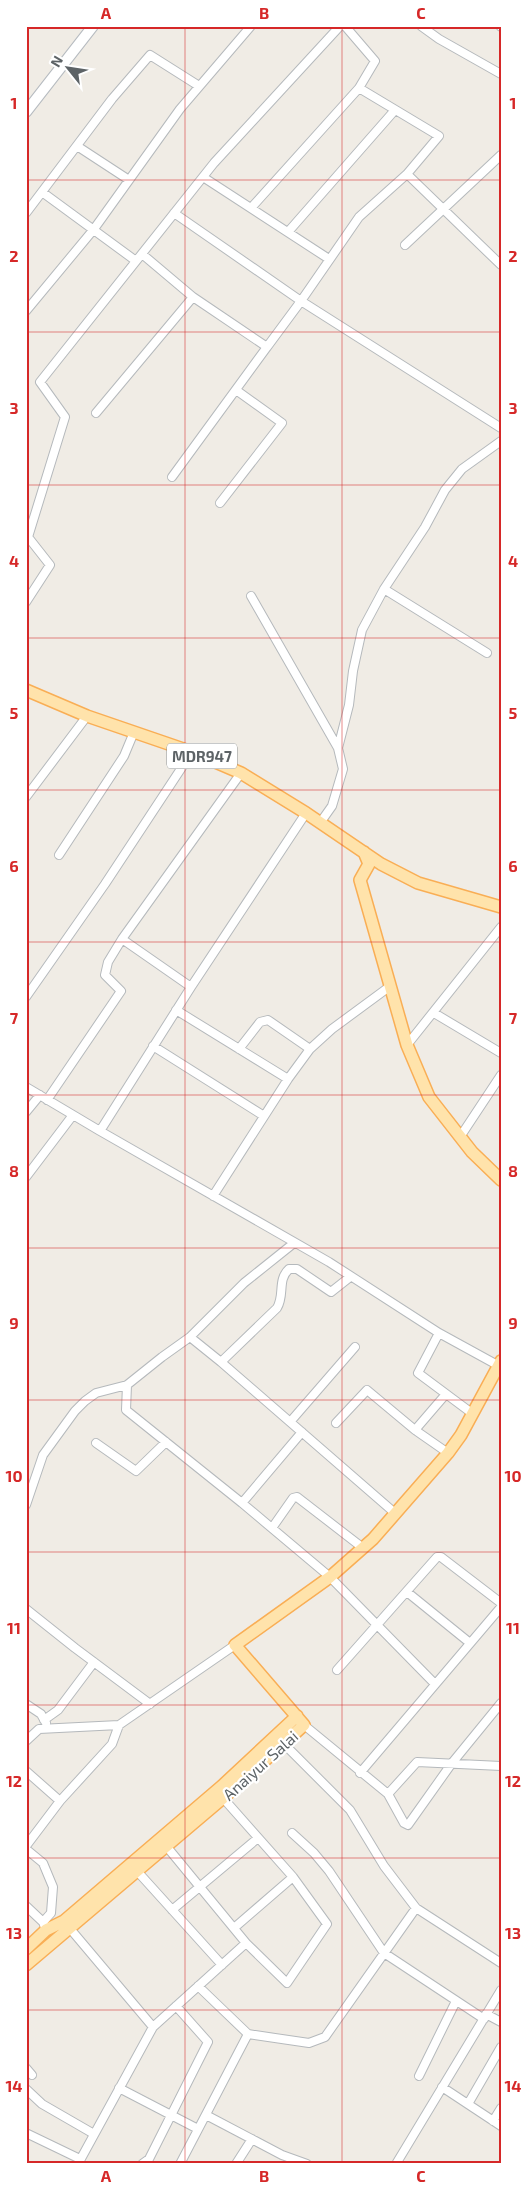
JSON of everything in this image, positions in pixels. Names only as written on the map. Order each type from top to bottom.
[{"type":"main road","name":"MDR947","points":[[26,690],[88,716],[192,752],[241,773],[306,812],[364,852],[418,883],[501,907]]},
{"type":"main road","points":[[364,852],[369,864],[360,880],[407,1045],[429,1098],[472,1152],[501,1180]]},
{"type":"main road","points":[[301,1721],[235,1645],[330,1577],[363,1548],[396,1514],[448,1453],[473,1414],[500,1365]]},
{"type":"main road","name":"Anaiyur Salai","points":[[26,1949],[44,1926],[66,1925],[167,1847],[284,1744],[301,1721]]},
{"type":"main road","name":"Anaiyur Salai","points":[[26,1965],[66,1925],[222,1786],[301,1721]]},
{"type":"street","points":[[26,112],[92,26]]},
{"type":"street","points":[[26,311],[94,229],[180,108],[251,26]]},
{"type":"street","points":[[26,602],[50,565],[28,537],[65,417],[40,382],[203,177],[340,26]]},
{"type":"street","points":[[251,208],[358,88],[375,61],[346,26]]},
{"type":"street","points":[[421,26],[439,39],[501,74]]},
{"type":"street","points":[[26,213],[112,99],[150,55],[199,86]]},
{"type":"street","points":[[172,477],[301,301],[360,216],[407,174],[439,136],[358,88]]},
{"type":"street","points":[[288,232],[395,110]]},
{"type":"street","points":[[77,146],[129,180]]},
{"type":"street","points":[[405,245],[501,155]]},
{"type":"street","points":[[407,174],[499,261]]},
{"type":"street","points":[[203,177],[329,259]]},
{"type":"street","points":[[42,192],[136,261]]},
{"type":"street","points":[[174,213],[301,301],[501,428]]},
{"type":"street","points":[[142,254],[193,297],[267,347]]},
{"type":"street","points":[[96,413],[193,297]]},
{"type":"street","points":[[220,502],[282,423],[236,390]]},
{"type":"street","points":[[338,748],[349,705],[357,644],[362,630],[384,590],[425,527],[445,490],[462,469],[501,441]]},
{"type":"street","points":[[384,590],[487,653]]},
{"type":"street","points":[[251,596],[338,748],[343,769],[332,806],[320,823]]},
{"type":"street","points":[[26,797],[88,716]]},
{"type":"street","points":[[59,855],[124,756],[134,732]]},
{"type":"street","points":[[26,996],[105,884],[192,752]]},
{"type":"street","points":[[26,1112],[43,1098],[121,992],[105,975],[108,962],[122,939],[241,773]]},
{"type":"street","points":[[100,1131],[176,1010],[306,812]]},
{"type":"street","points":[[407,1045],[501,927]]},
{"type":"street","points":[[122,939],[191,987]]},
{"type":"street","points":[[213,1196],[288,1079],[310,1049],[332,1029],[389,987]]},
{"type":"street","points":[[176,1010],[288,1079]]},
{"type":"street","points":[[434,1013],[501,1052]]},
{"type":"street","points":[[239,1049],[260,1022],[268,1020],[310,1049]]},
{"type":"street","points":[[153,1046],[264,1116]]},
{"type":"street","points":[[460,1137],[501,1076]]},
{"type":"street","points":[[26,1088],[294,1242],[439,1333],[500,1365]]},
{"type":"street","points":[[26,1178],[73,1115]]},
{"type":"street","points":[[26,1505],[43,1455],[75,1411],[96,1393],[127,1385],[190,1337],[244,1283],[294,1242]]},
{"type":"street","points":[[222,1362],[277,1308],[281,1297],[282,1279],[289,1269],[297,1269],[331,1292],[350,1277]]},
{"type":"street","points":[[439,1333],[418,1373],[473,1414]]},
{"type":"street","points":[[190,1337],[222,1362],[396,1514]]},
{"type":"street","points":[[290,1422],[355,1347]]},
{"type":"street","points":[[127,1385],[126,1410],[242,1503],[330,1577],[436,1684]]},
{"type":"street","points":[[336,1423],[368,1390],[414,1430],[448,1453]]},
{"type":"street","points":[[414,1430],[446,1394]]},
{"type":"street","points":[[242,1503],[302,1432]]},
{"type":"street","points":[[96,1443],[136,1471],[166,1442]]},
{"type":"street","points":[[272,1528],[293,1498],[297,1497],[363,1548]]},
{"type":"street","points":[[337,1670],[378,1626],[433,1559],[441,1557],[501,1603]]},
{"type":"street","points":[[407,1592],[470,1643]]},
{"type":"street","points":[[360,1773],[501,1607]]},
{"type":"street","points":[[26,1609],[150,1704]]},
{"type":"street","points":[[26,1740],[39,1729],[119,1725],[235,1645]]},
{"type":"street","points":[[44,1720],[58,1710],[94,1662]]},
{"type":"street","points":[[301,1721],[360,1773],[388,1794],[404,1823],[408,1825],[452,1763],[501,1703]]},
{"type":"street","points":[[26,1704],[41,1714],[50,1729]]},
{"type":"street","points":[[26,1906],[44,1926],[51,1913],[53,1887],[43,1863],[26,1847],[60,1800],[112,1744],[119,1725]]},
{"type":"street","points":[[284,1744],[350,1810],[384,1866],[416,1908],[501,1962]]},
{"type":"street","points":[[388,1794],[417,1762],[501,1766]]},
{"type":"street","points":[[26,1771],[60,1800]]},
{"type":"street","points":[[167,1847],[246,1942],[287,1983],[327,1924],[293,1877],[223,1798]]},
{"type":"street","points":[[292,1833],[314,1853],[329,1871],[384,1953],[456,2000],[485,2017],[501,2022]]},
{"type":"street","points":[[172,1910],[258,1838]]},
{"type":"street","points":[[137,1871],[222,1965]]},
{"type":"street","points":[[234,1928],[293,1877]]},
{"type":"street","points":[[198,1986],[248,2034],[309,2043],[325,2037],[416,1908]]},
{"type":"street","points":[[66,1925],[152,2027]]},
{"type":"street","points":[[26,2133],[79,2162],[152,2027],[246,1942]]},
{"type":"street","points":[[396,2164],[501,1990]]},
{"type":"street","points":[[419,2076],[456,2000]]},
{"type":"street","points":[[142,2164],[149,2159],[208,2042],[176,2006]]},
{"type":"street","points":[[180,2164],[248,2034]]},
{"type":"street","points":[[468,2104],[501,2047]]},
{"type":"street","points":[[26,2068],[32,2075]]},
{"type":"street","points":[[442,2087],[501,2126]]},
{"type":"street","points":[[26,2088],[42,2104],[94,2134]]},
{"type":"street","points":[[119,2088],[198,2129]]},
{"type":"street","points":[[493,2121],[501,2108]]},
{"type":"street","points":[[206,2114],[286,2156],[307,2164]]},
{"type":"street","points":[[236,2164],[252,2139]]},
{"type":"street","points":[[282,2164],[286,2156]]}]
